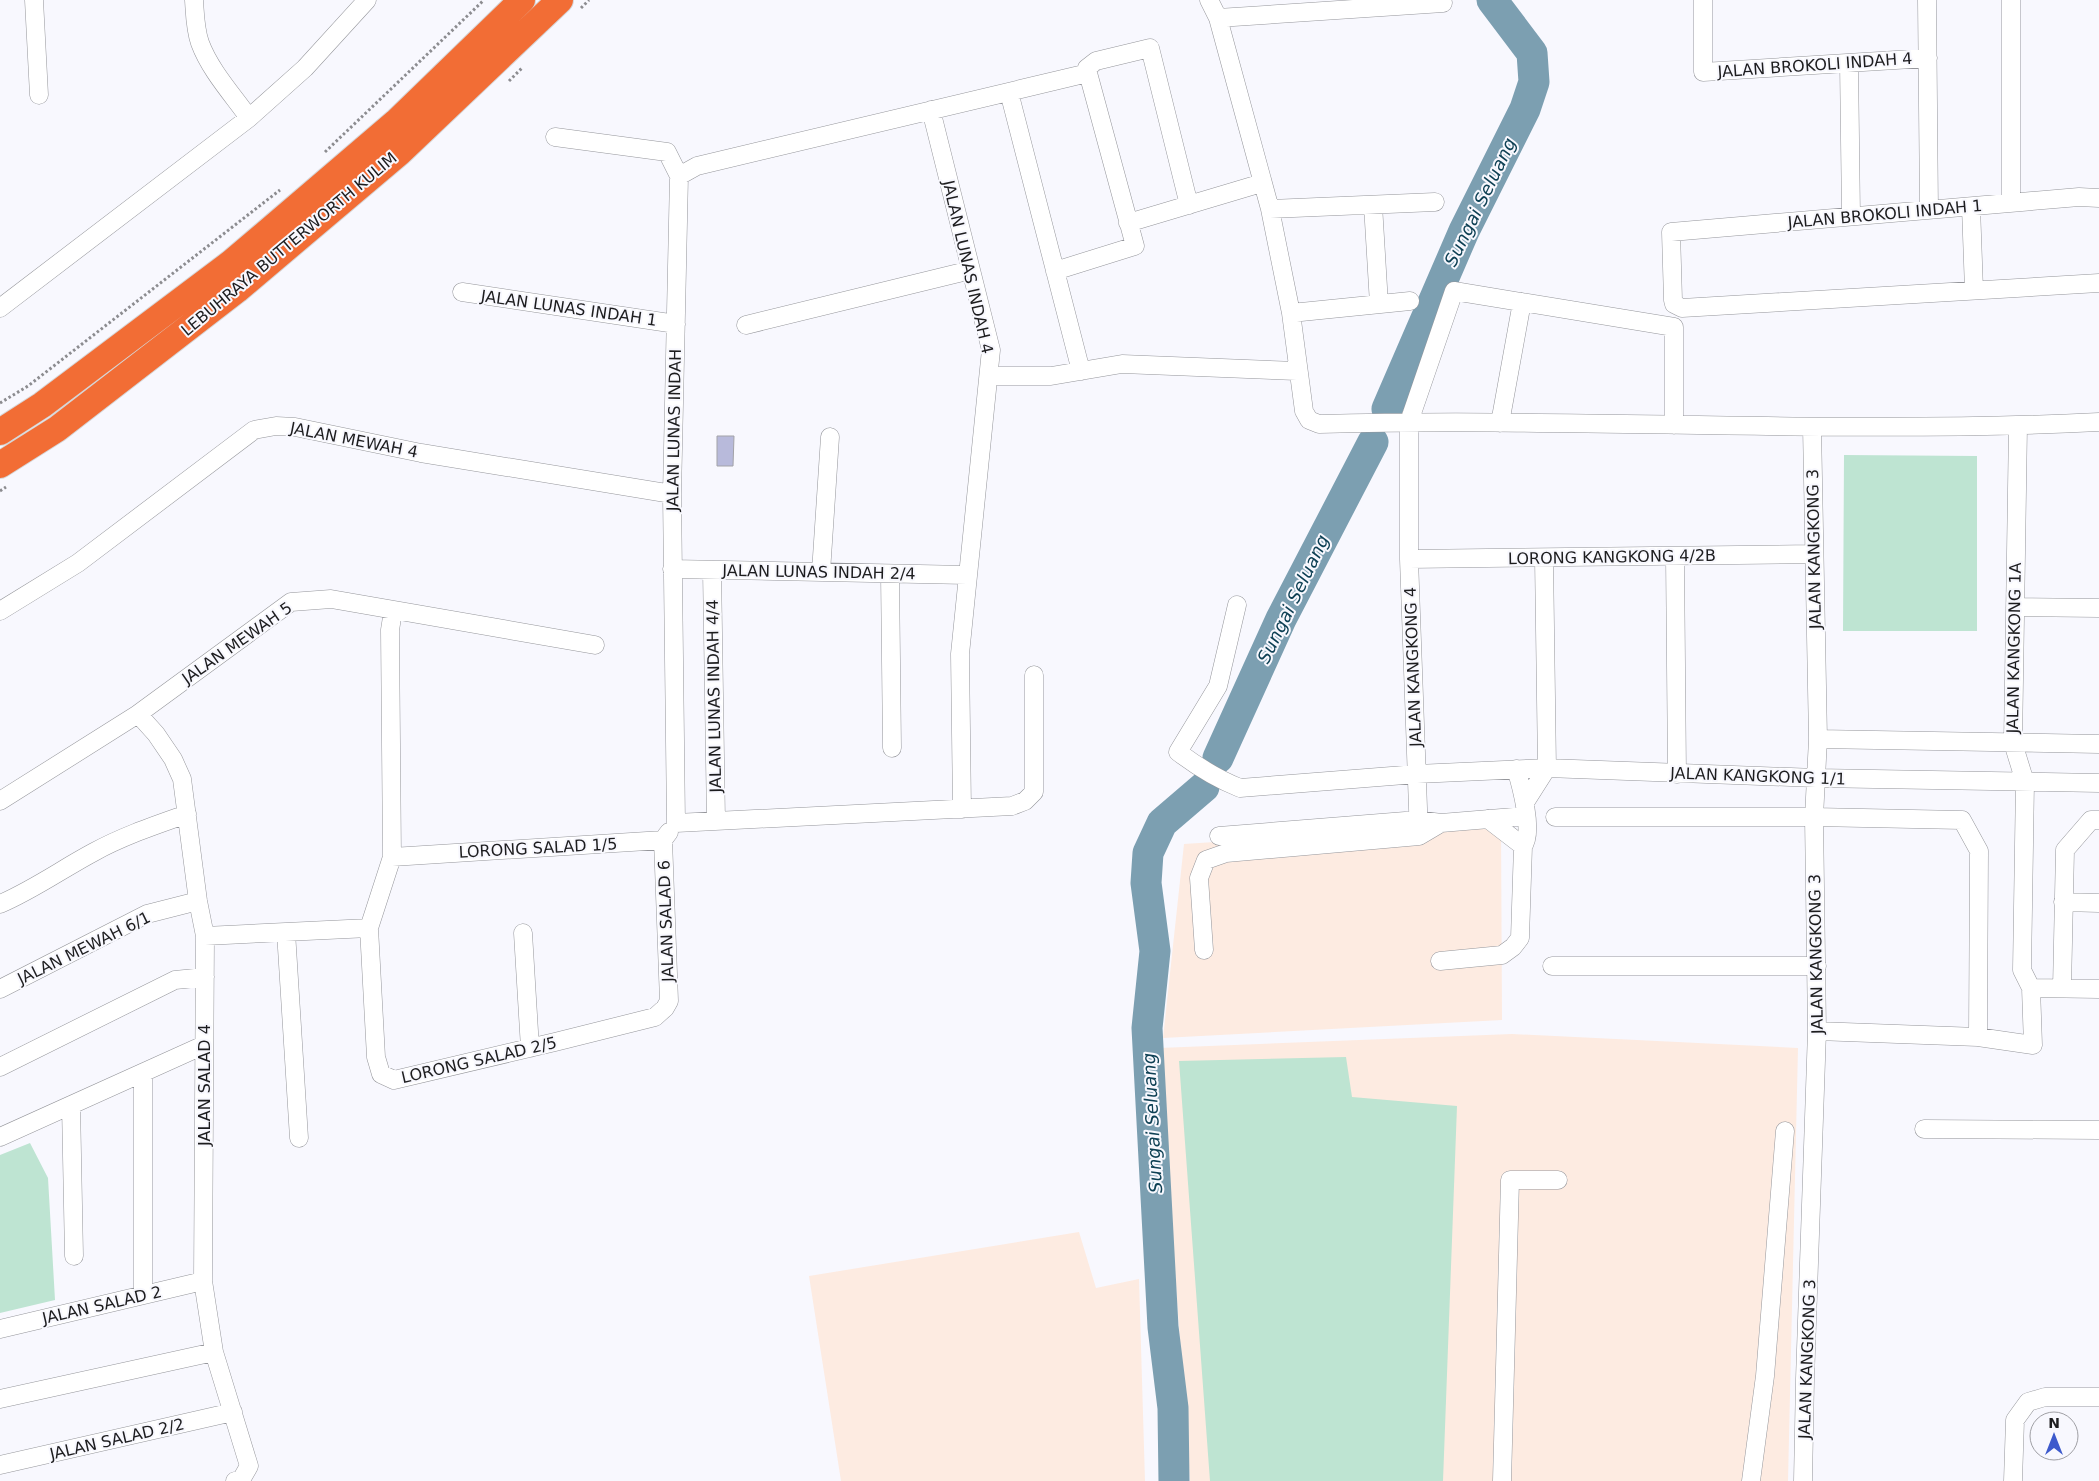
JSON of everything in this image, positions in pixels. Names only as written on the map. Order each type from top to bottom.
[{"type":"highway","name":"LEBUHRAYA BUTTERWORTH KULIM","points":[[0,432],[42,405],[232,262],[396,122],[522,0]]},
{"type":"highway","name":"LEBUHRAYA BUTTERWORTH KULIM","points":[[0,465],[56,429],[237,290],[400,153],[560,0]]},
{"type":"street","points":[[34,0],[39,95]]},
{"type":"street","points":[[194,0],[196,26],[200,43],[215,71],[249,118]]},
{"type":"street","points":[[0,308],[249,118],[305,68],[367,0]]},
{"type":"street","points":[[1209,0],[1218,18],[1270,209],[1291,313],[1297,372],[1304,412],[1309,420],[1319,424],[1402,422],[1812,427],[2018,426],[2099,422]]},
{"type":"street","name":"JALAN BROKOLI INDAH 4","points":[[1703,0],[1703,72],[1928,58]]},
{"type":"street","points":[[1927,0],[1929,210]]},
{"type":"street","points":[[2011,0],[2011,203]]},
{"type":"street","points":[[1218,18],[1443,3]]},
{"type":"street","points":[[1055,271],[1135,246],[1088,73],[1087,68],[1096,61],[1150,48],[1189,205]]},
{"type":"street","points":[[1849,63],[1851,216]]},
{"type":"street","points":[[679,176],[697,166],[1088,73]]},
{"type":"street","points":[[1009,92],[1081,372]]},
{"type":"street","name":"JALAN LUNAS INDAH 4","points":[[931,110],[991,350],[960,654],[962,808]]},
{"type":"street","name":"JALAN LUNAS INDAH","points":[[555,137],[667,152],[679,176],[672,494],[676,823]]},
{"type":"street","points":[[1128,223],[1262,183]]},
{"type":"street","name":"JALAN BROKOLI INDAH 1","points":[[1974,290],[1682,308],[1678,307],[1673,300],[1671,232],[1971,206],[2099,198]]},
{"type":"street","points":[[1270,209],[1435,202]]},
{"type":"street","points":[[1373,205],[1379,304]]},
{"type":"street","points":[[1971,206],[1974,290],[2099,282]]},
{"type":"street","points":[[746,325],[971,270]]},
{"type":"street","name":"JALAN KANGKONG 4","points":[[1419,828],[1402,422],[1454,291],[1522,302]]},
{"type":"street","name":"JALAN LUNAS INDAH 1","points":[[462,292],[676,324]]},
{"type":"street","points":[[1291,313],[1410,301]]},
{"type":"street","points":[[1500,423],[1522,302],[1674,326],[1674,425]]},
{"type":"street","points":[[989,376],[1051,376],[1122,364],[1297,372]]},
{"type":"street","name":"JALAN MEWAH 4","points":[[0,611],[78,563],[254,430],[276,426],[295,427],[420,453],[672,494]]},
{"type":"street","name":"JALAN KANGKONG 1A","points":[[1978,1037],[2033,1045],[2031,988],[2022,970],[2025,782],[2013,742],[2018,426]]},
{"type":"street","name":"JALAN KANGKONG 3","points":[[1804,1481],[1805,1379],[1814,1180],[1817,1031],[1814,817],[1818,739],[1812,427]]},
{"type":"street","points":[[821,572],[830,438]]},
{"type":"street","name":"LORONG KANGKONG 4/2B","points":[[1409,560],[1814,554]]},
{"type":"street","points":[[1675,556],[1677,774]]},
{"type":"street","points":[[1204,950],[1199,878],[1206,860],[1226,853],[1419,828],[1440,823],[1488,819],[1526,808],[1547,768],[1544,558]]},
{"type":"street","name":"JALAN LUNAS INDAH 2/4","points":[[672,569],[967,575]]},
{"type":"street","name":"JALAN LUNAS INDAH 4/4","points":[[712,570],[716,821]]},
{"type":"street","points":[[890,574],[892,748]]},
{"type":"street","name":"JALAN MEWAH 5","points":[[0,801],[138,714],[291,602],[331,599],[595,645]]},
{"type":"street","name":"JALAN KANGKONG 1/1","points":[[1237,605],[1218,686],[1178,752],[1199,768],[1240,788],[1416,774],[1547,768],[1816,778],[2099,783]]},
{"type":"street","points":[[2015,607],[2099,608]]},
{"type":"street","name":"LORONG SALAD 2/5","points":[[393,611],[390,630],[392,857],[369,928],[376,1057],[381,1074],[394,1080],[655,1017],[666,1008],[669,1001]]},
{"type":"street","points":[[663,840],[676,823],[1012,806],[1025,801],[1034,792],[1034,674]]},
{"type":"street","name":"JALAN SALAD 4","points":[[138,714],[156,734],[173,759],[182,779],[198,900],[205,936],[203,1281],[214,1352],[249,1466],[241,1480],[236,1481]]},
{"type":"street","points":[[1818,739],[2099,744]]},
{"type":"street","points":[[1440,961],[1502,954],[1513,947],[1520,938],[1523,846],[1526,841],[1526,808],[1516,769]]},
{"type":"street","points":[[0,904],[25,894],[95,852],[187,814]]},
{"type":"street","points":[[1555,817],[1814,817],[1962,820],[1979,851],[1978,1037],[1817,1031]]},
{"type":"street","points":[[1488,819],[1523,846]]},
{"type":"street","points":[[2062,988],[2065,850],[2091,820],[2099,820]]},
{"type":"street","points":[[1219,836],[1419,828]]},
{"type":"street","name":"LORONG SALAD 1/5","points":[[392,857],[663,840]]},
{"type":"street","name":"JALAN SALAD 6","points":[[663,840],[669,1001]]},
{"type":"street","name":"JALAN MEWAH 6/1","points":[[0,990],[147,914],[198,900]]},
{"type":"street","points":[[2064,902],[2099,903]]},
{"type":"street","points":[[205,936],[369,928]]},
{"type":"street","points":[[286,932],[299,1138]]},
{"type":"street","points":[[523,933],[530,1048]]},
{"type":"street","points":[[1552,966],[1816,966]]},
{"type":"street","points":[[0,1067],[175,980],[206,977]]},
{"type":"street","points":[[2031,988],[2099,989]]},
{"type":"street","points":[[0,1136],[204,1045]]},
{"type":"street","points":[[143,1073],[143,1295]]},
{"type":"street","points":[[71,1105],[74,1256]]},
{"type":"street","points":[[1924,1129],[2099,1130]]},
{"type":"street","points":[[1750,1481],[1765,1376],[1785,1131]]},
{"type":"street","points":[[1502,1481],[1510,1180],[1558,1180]]},
{"type":"street","name":"JALAN SALAD 2","points":[[0,1329],[203,1281]]},
{"type":"street","points":[[0,1399],[214,1352]]},
{"type":"street","points":[[2014,1481],[2016,1420],[2028,1402],[2045,1397],[2099,1397]]},
{"type":"street","name":"JALAN SALAD 2/2","points":[[0,1465],[233,1412]]},
{"type":"path","points":[[319,158],[484,0]]},
{"type":"path","points":[[0,403],[28,386],[281,189]]},
{"type":"shaded area","points":[[1501,823],[1502,1020],[1163,1038],[1184,844]]},
{"type":"shaded area","points":[[1512,1034],[1798,1048],[1788,1481],[1190,1481],[1159,1048]]},
{"type":"shaded area","points":[[1079,1232],[1096,1288],[1139,1279],[1145,1481],[841,1481],[809,1276]]},
{"type":"green space","points":[[1844,455],[1977,456],[1977,631],[1843,631]]},
{"type":"green space","points":[[1346,1057],[1352,1097],[1457,1106],[1443,1481],[1210,1481],[1179,1061]]},
{"type":"green space","points":[[30,1143],[48,1178],[55,1300],[0,1313],[0,1155]]},
{"type":"building","points":[[717,436],[734,436],[733,466],[717,466]]},
{"type":"waterway","name":"Sungai Seluang","points":[[1387,409],[1464,231],[1525,109],[1534,82],[1532,53],[1492,0]]},
{"type":"waterway","name":"Sungai Seluang","points":[[1218,758],[1281,619],[1373,442]]},
{"type":"waterway","name":"Sungai Seluang","points":[[1174,1481],[1173,1408],[1163,1327],[1147,1028],[1155,951],[1146,883],[1148,853],[1162,823],[1204,787]]}]
